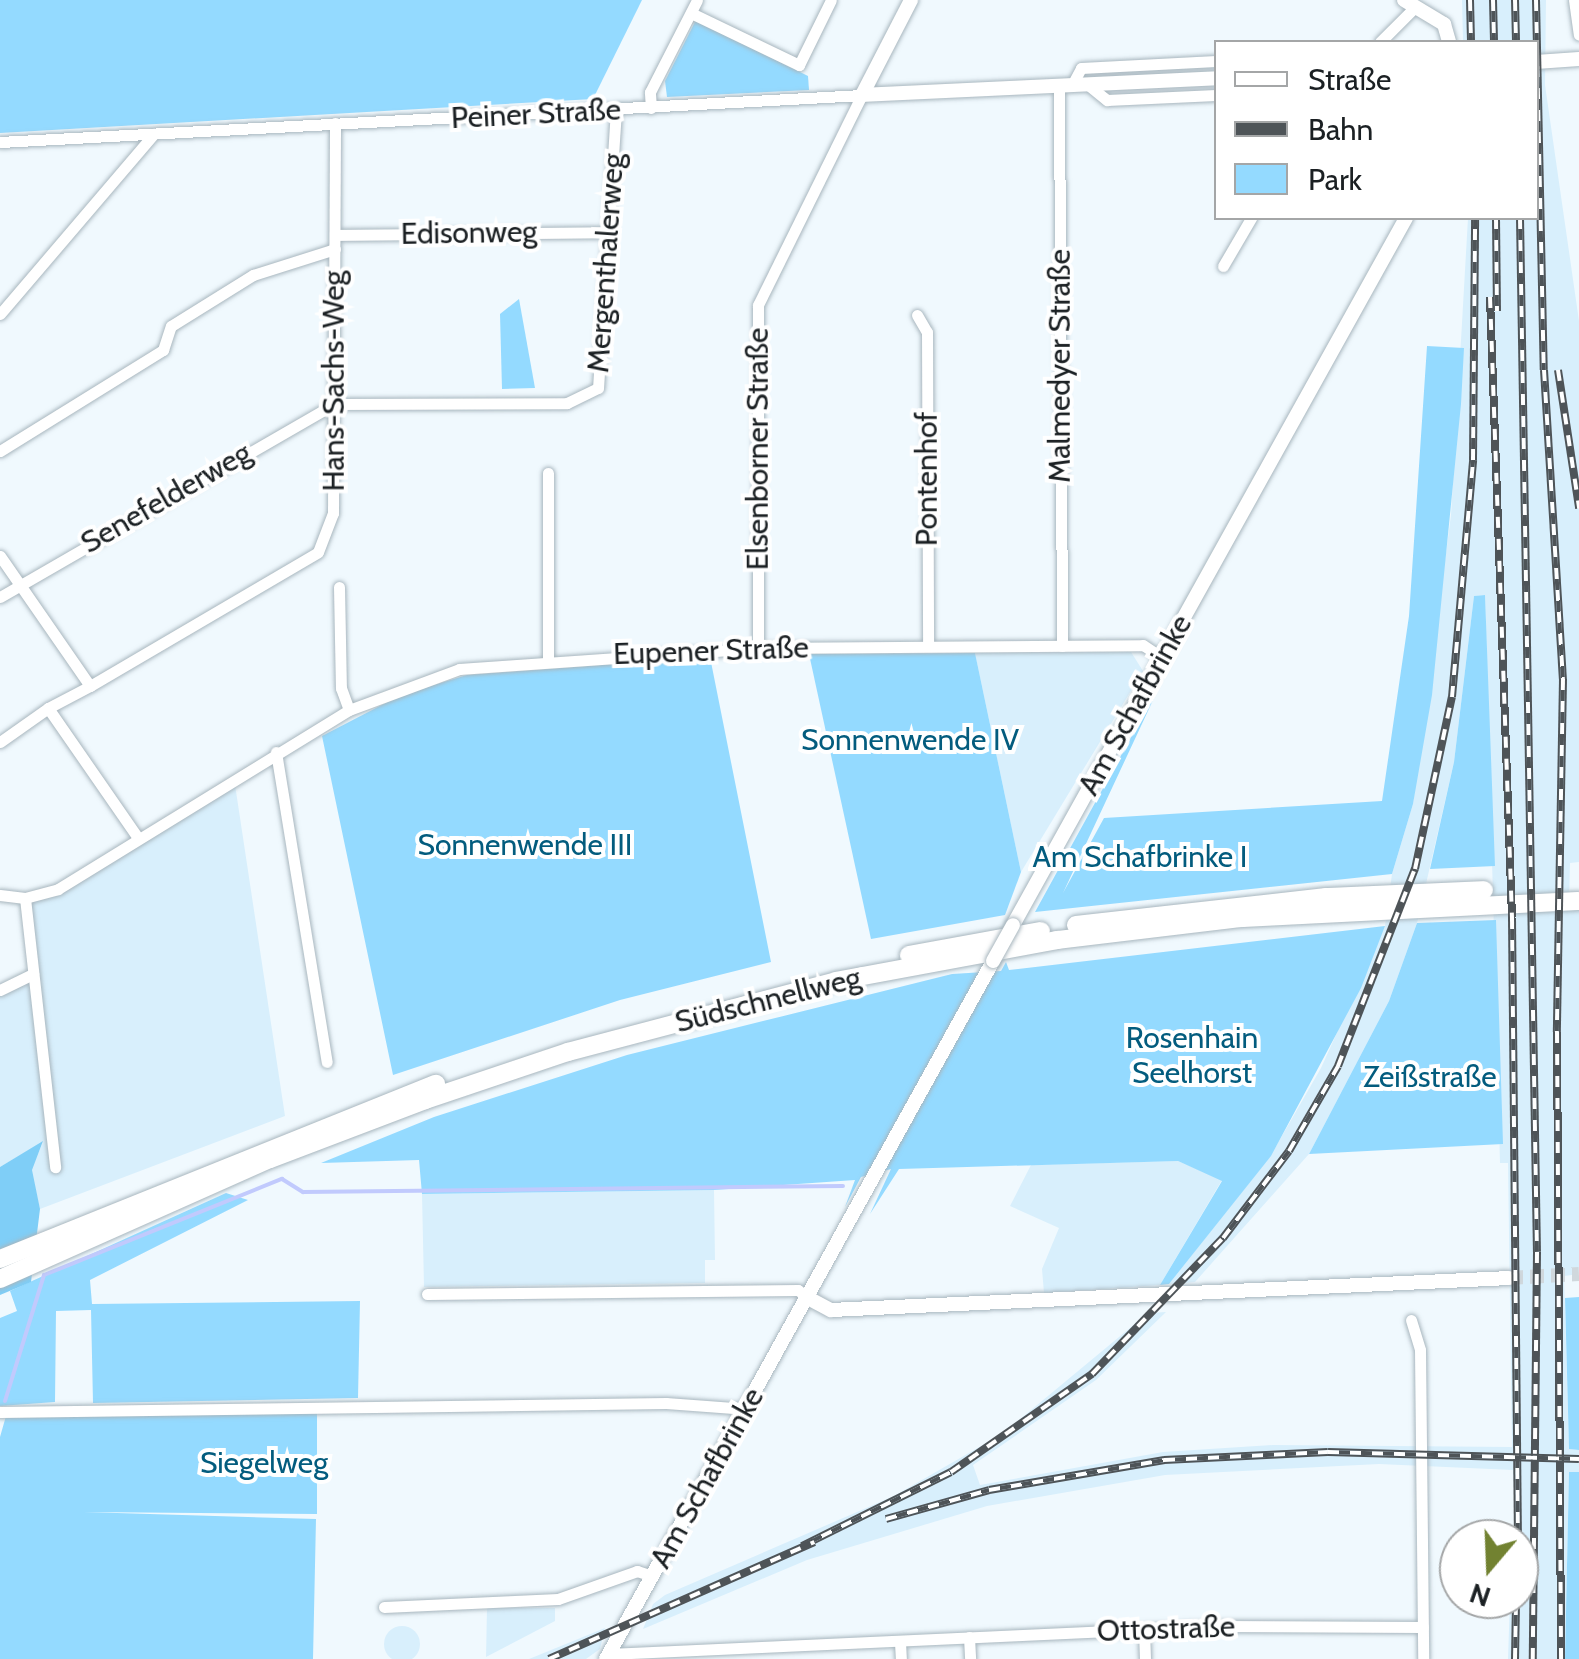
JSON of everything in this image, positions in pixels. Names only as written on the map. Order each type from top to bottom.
[{"type":"highway","name":"Südschnellweg","points":[[2,1271],[422,1088],[675,1009],[834,970],[974,941],[1241,905],[1579,889]]},
{"type":"highway","name":"Südschnellweg","points":[[2,1271],[270,1159],[425,1100],[568,1052],[836,981],[1041,943],[1242,918],[1579,901]]},
{"type":"street","points":[[651,108],[650,92],[697,0]]},
{"type":"street","points":[[691,13],[799,65],[831,0]]},
{"type":"street","points":[[862,95],[910,0]]},
{"type":"street","points":[[1574,0],[1579,34]]},
{"type":"street","points":[[1382,40],[1409,4],[1444,24],[1448,40]]},
{"type":"street","points":[[1539,62],[1579,60]]},
{"type":"street","name":"Peiner Straße","points":[[1073,85],[1080,68],[1214,61]]},
{"type":"street","name":"Peiner Straße","points":[[0,142],[1214,78]]},
{"type":"street","name":"Peiner Straße","points":[[1073,85],[1107,100],[1214,94]]},
{"type":"street","name":"Malmedyer Straße","points":[[1062,646],[1073,85]]},
{"type":"street","name":"Elsenborner Straße","points":[[758,648],[758,305],[862,95]]},
{"type":"street","name":"Mergenthalerweg","points":[[334,404],[585,398],[603,377],[603,232],[616,110]]},
{"type":"street","name":"Hans-Sachs-Weg","points":[[48,708],[318,552],[333,513],[336,123]]},
{"type":"street","points":[[0,314],[154,134]]},
{"type":"street","points":[[1222,266],[1251,220]]},
{"type":"street","name":"Am Schafbrinke","points":[[608,1657],[1405,220]]},
{"type":"street","name":"Edisonweg","points":[[335,235],[603,232]]},
{"type":"street","points":[[0,451],[162,350],[171,326],[254,275],[335,249]]},
{"type":"street","name":"Pontenhof","points":[[917,315],[926,332],[928,646]]},
{"type":"street","name":"Senefelderweg","points":[[0,597],[334,404]]},
{"type":"street","points":[[548,473],[548,658]]},
{"type":"street","points":[[0,556],[90,686]]},
{"type":"street","points":[[339,587],[341,688],[349,710]]},
{"type":"street","name":"Eupener Straße","points":[[25,898],[58,888],[349,710],[460,669],[548,658],[758,648],[1142,646],[1162,658]]},
{"type":"street","points":[[0,742],[48,708],[138,838]]},
{"type":"street","points":[[276,752],[328,1062]]},
{"type":"street","points":[[0,895],[25,898],[55,1167]]},
{"type":"street","points":[[0,990],[33,974]]},
{"type":"street","points":[[427,1294],[798,1290],[831,1310],[1509,1278]]},
{"type":"street","points":[[1411,1320],[1420,1350],[1423,1659]]},
{"type":"street","points":[[0,1412],[666,1403],[747,1408]]},
{"type":"street","points":[[384,1608],[558,1599],[638,1571],[652,1576]]},
{"type":"street","name":"Ottostraße","points":[[608,1657],[829,1652],[900,1642],[1144,1630],[1423,1627]]},
{"type":"street","points":[[1144,1630],[1145,1659]]},
{"type":"street","points":[[969,1638],[970,1659]]},
{"type":"street","points":[[900,1642],[901,1659]]},
{"type":"shaded area","points":[[1462,0],[1546,0],[1545,85],[1579,321],[1579,862],[1570,863],[1569,904],[1579,905],[1579,1274],[1564,1276],[1569,1449],[1579,1450],[1579,1472],[1569,1473],[1565,1659],[1508,1659],[1509,1619],[1539,1619],[1539,1519],[1515,1519],[1513,1470],[1379,1464],[1165,1475],[987,1506],[807,1560],[643,1629],[653,1604],[665,1595],[894,1496],[1002,1434],[1148,1313],[1166,1312],[1096,1380],[973,1465],[980,1485],[1163,1452],[1273,1445],[1512,1447],[1508,1163],[1500,1163],[1485,595],[1474,596],[1454,762],[1417,923],[1389,1001],[1309,1154],[1195,1282],[1169,1284],[1271,1155],[1321,1068],[1385,926],[1392,874],[1413,804],[1451,515],[1468,220],[1539,220],[1539,40],[1463,40]]},
{"type":"shaded area","points":[[1131,652],[1143,671],[1021,872],[975,653]]},
{"type":"shaded area","points":[[234,778],[285,1116],[40,1209],[31,1170],[43,1142],[0,1167],[0,990],[33,973],[25,898],[41,896]]},
{"type":"shaded area","points":[[43,1141],[32,1170],[40,1209],[31,1282],[0,1295],[0,1167]]},
{"type":"shaded area","points":[[1178,1161],[1222,1180],[1160,1285],[1044,1293],[1042,1269],[1059,1228],[1010,1206],[1031,1165]]},
{"type":"shaded area","points":[[714,1190],[715,1260],[705,1260],[705,1283],[424,1287],[422,1194]]},
{"type":"shaded area","points":[[487,1608],[555,1608],[555,1621],[486,1657]]},
{"type":"shaded area","points":[[395,1627],[409,1627],[419,1637],[419,1651],[410,1660],[394,1660],[385,1651],[385,1637]]},
{"type":"shaded area","points":[[605,1628],[600,1649],[586,1659],[529,1659]]},
{"type":"green space","points":[[0,0],[642,0],[593,99],[0,133]]},
{"type":"green space","points":[[696,20],[808,76],[809,90],[667,97],[665,81]]},
{"type":"green space","points":[[519,299],[535,388],[502,389],[500,314]]},
{"type":"green space","name":"Am Schafbrinke I","points":[[1427,346],[1464,348],[1461,404],[1432,695],[1413,804],[1392,874],[1035,912],[1162,681],[1063,893],[1104,818],[1382,801],[1409,616]]},
{"type":"green space","points":[[1485,595],[1495,866],[1430,869],[1454,762],[1474,596]]},
{"type":"green space","name":"Sonnenwende IV","points":[[975,653],[1021,872],[1005,915],[871,939],[809,654]]},
{"type":"green space","name":"Sonnenwende III","points":[[710,657],[771,962],[620,1000],[393,1075],[322,736],[401,695],[467,675]]},
{"type":"green space","name":"Zeißstraße","points":[[1496,920],[1503,1144],[1309,1154],[1389,1001],[1417,923]]},
{"type":"green space","name":"Rosenhain Seelhorst","points":[[1385,926],[1361,988],[1271,1156],[1169,1284],[1160,1285],[1222,1181],[1178,1161],[899,1169],[870,1214],[891,1169],[861,1177],[845,1207],[855,1180],[714,1190],[422,1194],[419,1160],[321,1163],[434,1117],[627,1055],[952,974],[1001,971],[1006,962],[1009,970]]},
{"type":"green space","name":"Siegelweg","points":[[226,1193],[248,1200],[90,1280],[92,1304],[360,1301],[358,1398],[93,1403],[91,1310],[56,1311],[55,1402],[0,1406],[0,1318],[17,1311],[10,1291]]},
{"type":"green space","points":[[1579,1297],[1579,1450],[1569,1449],[1565,1298]]},
{"type":"green space","points":[[317,1409],[317,1514],[84,1512],[316,1519],[313,1659],[0,1659],[0,1437],[6,1416]]},
{"type":"green space","points":[[1569,1472],[1579,1472],[1579,1659],[1565,1659]]},
{"type":"waterway","points":[[5,1401],[44,1275],[282,1179],[303,1192],[843,1186]]},
{"type":"tunnel","points":[[1509,1278],[1579,1274]]},
{"type":"railway","points":[[1470,0],[1471,40]]},
{"type":"railway","points":[[1493,0],[1494,40]]},
{"type":"railway","points":[[1515,0],[1516,40]]},
{"type":"railway","points":[[1536,0],[1537,40]]},
{"type":"railway","points":[[1539,139],[1544,370],[1563,679],[1557,1032],[1561,1659]]},
{"type":"railway","points":[[802,1546],[951,1472],[1092,1374],[1223,1238],[1289,1151],[1338,1066],[1415,869],[1452,697],[1473,460],[1475,220]]},
{"type":"railway","points":[[1496,220],[1497,311]]},
{"type":"railway","points":[[1520,220],[1537,1252],[1533,1659]]},
{"type":"railway","points":[[1490,297],[1512,918],[1518,1519]]},
{"type":"railway","points":[[1558,370],[1579,508]]},
{"type":"railway","points":[[886,1519],[989,1490],[1164,1460],[1328,1452],[1579,1459]]},
{"type":"railway","points":[[549,1659],[814,1542]]},
{"type":"railway","points":[[1515,1659],[1516,1619]]}]
